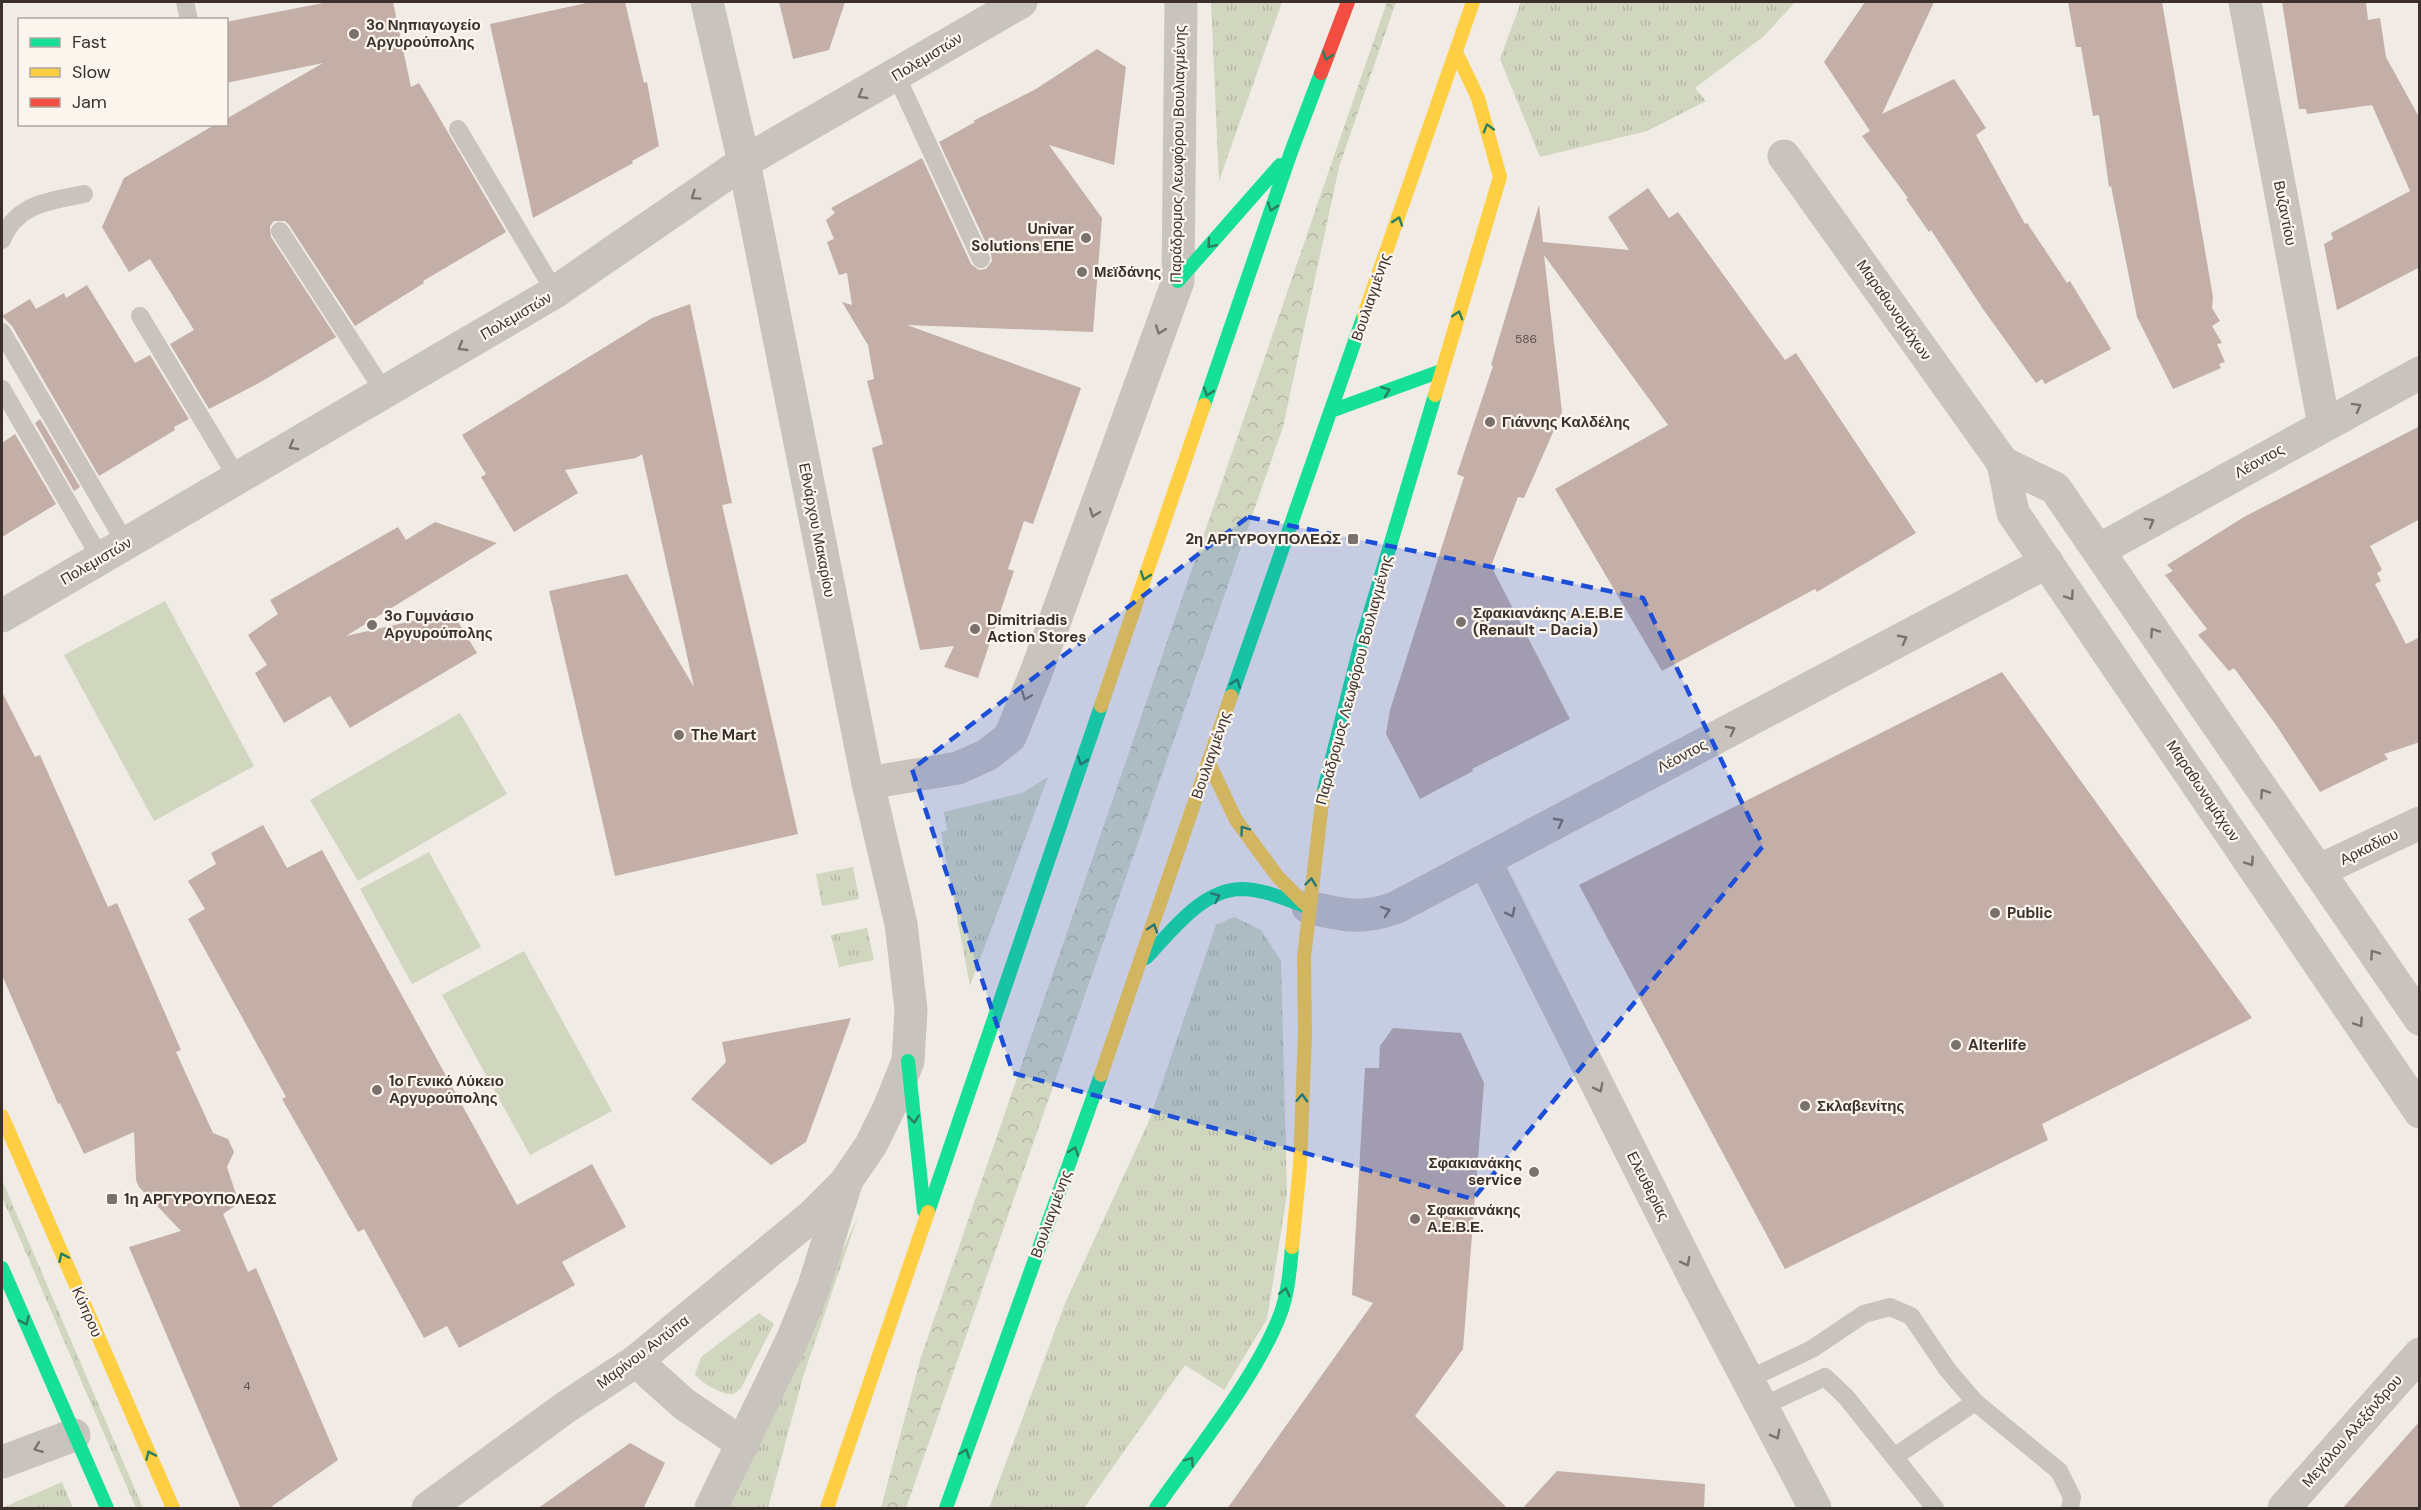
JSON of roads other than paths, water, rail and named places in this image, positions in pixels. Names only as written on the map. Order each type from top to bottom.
[{"type":"main road","points":[[827,1509],[1291,152],[1348,2]]},
{"type":"main road","name":"Βουλιαγμένης","points":[[946,1509],[1141,963],[1209,760],[1473,2]]},
{"type":"main road","name":"Παράδρομος Λεωφόρου Βουλιαγμένης","points":[[1156,1509],[1258,1358],[1280,1314],[1290,1272],[1300,1166],[1305,1033],[1304,957],[1321,801],[1361,643],[1500,177],[1478,98],[1456,52]]},
{"type":"main road","points":[[1178,281],[1291,152]]},
{"type":"main road","points":[[1331,411],[1441,371]]},
{"type":"main road","points":[[1209,760],[1236,820],[1278,877],[1308,907]]},
{"type":"main road","points":[[1141,963],[1202,904],[1233,890],[1262,892],[1308,907]]},
{"type":"main road","points":[[909,1061],[925,1222]]},
{"type":"main road","name":"Κύπρου","points":[[2,1116],[173,1509]]},
{"type":"main road","points":[[2,1268],[107,1509]]},
{"type":"street","name":"Εθνάρχου Μακαρίου","points":[[707,2],[744,162],[868,783],[901,924],[911,1009],[909,1061]]},
{"type":"street","name":"Πολεμιστών","points":[[2,616],[555,292],[744,162],[1021,2]]},
{"type":"street","name":"Παράδρομος Λεωφόρου Βουλιαγμένης","points":[[868,783],[957,768],[987,755],[1010,737],[1037,670],[1178,281],[1181,2]]},
{"type":"street","name":"Βυζαντίου","points":[[2246,2],[2324,425]]},
{"type":"street","name":"Μαραθωνομάχων","points":[[1784,156],[2003,463],[2013,513],[2420,1112]]},
{"type":"street","name":"Λέοντος","points":[[2098,550],[2420,373]]},
{"type":"street","name":"Μαραθωνομάχων","points":[[2003,463],[2055,488],[2420,1019]]},
{"type":"street","name":"Λέοντος","points":[[1308,907],[1345,916],[1378,914],[1395,908],[2047,562]]},
{"type":"street","name":"Αρκαδίου","points":[[2318,872],[2420,823]]},
{"type":"street","name":"Ελευθερίας","points":[[1485,861],[1754,1394],[1815,1509]]},
{"type":"street","points":[[711,1509],[793,1338],[814,1286],[847,1180],[870,1145],[909,1061]]},
{"type":"street","name":"Μαρίνου Αντύπα","points":[[428,1509],[566,1407],[636,1361],[795,1231],[847,1180]]},
{"type":"street","name":"Μεγάλου Αλεξάνδρου","points":[[2284,1509],[2420,1354]]},
{"type":"street","points":[[636,1361],[684,1404],[743,1444]]},
{"type":"street","points":[[2,1462],[74,1435]]},
{"type":"lane","points":[[185,2],[189,18]]},
{"type":"lane","points":[[897,75],[981,259]]},
{"type":"lane","points":[[458,129],[555,292]]},
{"type":"lane","points":[[2,240],[14,220],[38,203],[84,194]]},
{"type":"lane","points":[[280,231],[385,393]]},
{"type":"lane","points":[[140,316],[238,479]]},
{"type":"lane","points":[[2,332],[113,552]]},
{"type":"lane","points":[[2,389],[113,552]]},
{"type":"lane","points":[[1754,1394],[1812,1349],[1864,1314],[1890,1306],[1911,1316],[1947,1369],[1975,1402],[2060,1471],[2072,1497],[2070,1509]]},
{"type":"lane","points":[[1812,1349],[1825,1377],[1846,1397],[1935,1509]]},
{"type":"lane","points":[[1754,1394],[1825,1377]]},
{"type":"lane","points":[[1894,1457],[1975,1402]]},
{"type":"place","name":"3ο Νηπιαγωγείο Αργυρούπολης","points":[[354,34]]},
{"type":"place","name":"Univar Solutions ΕΠΕ","points":[[1086,238]]},
{"type":"place","name":"Μεϊδάνης","points":[[1082,272]]},
{"type":"place","name":"Γιάννης Καλδέλης","points":[[1490,422]]},
{"type":"place","name":"2η ΑΡΓΥΡΟΥΠΟΛΕΩΣ","points":[[1353,539]]},
{"type":"place","name":"Σφακιανάκης Α.Ε.Β.Ε (Renault - Dacia)","points":[[1461,622]]},
{"type":"place","name":"3ο Γυμνάσιο Αργυρούπολης","points":[[372,625]]},
{"type":"place","name":"Dimitriadis Action Stores","points":[[975,629]]},
{"type":"place","name":"The Mart","points":[[679,735]]},
{"type":"place","name":"Public","points":[[1995,913]]},
{"type":"place","name":"Alterlife","points":[[1956,1045]]},
{"type":"place","name":"1ο Γενικό Λύκειο Αργυρούπολης","points":[[377,1090]]},
{"type":"place","name":"Σκλαβενίτης","points":[[1805,1106]]},
{"type":"place","name":"Σφακιανάκης service","points":[[1534,1172]]},
{"type":"place","name":"1η ΑΡΓΥΡΟΥΠΟΛΕΩΣ","points":[[112,1199]]},
{"type":"place","name":"Σφακιανάκης Α.Ε.Β.Ε.","points":[[1415,1219]]}]
